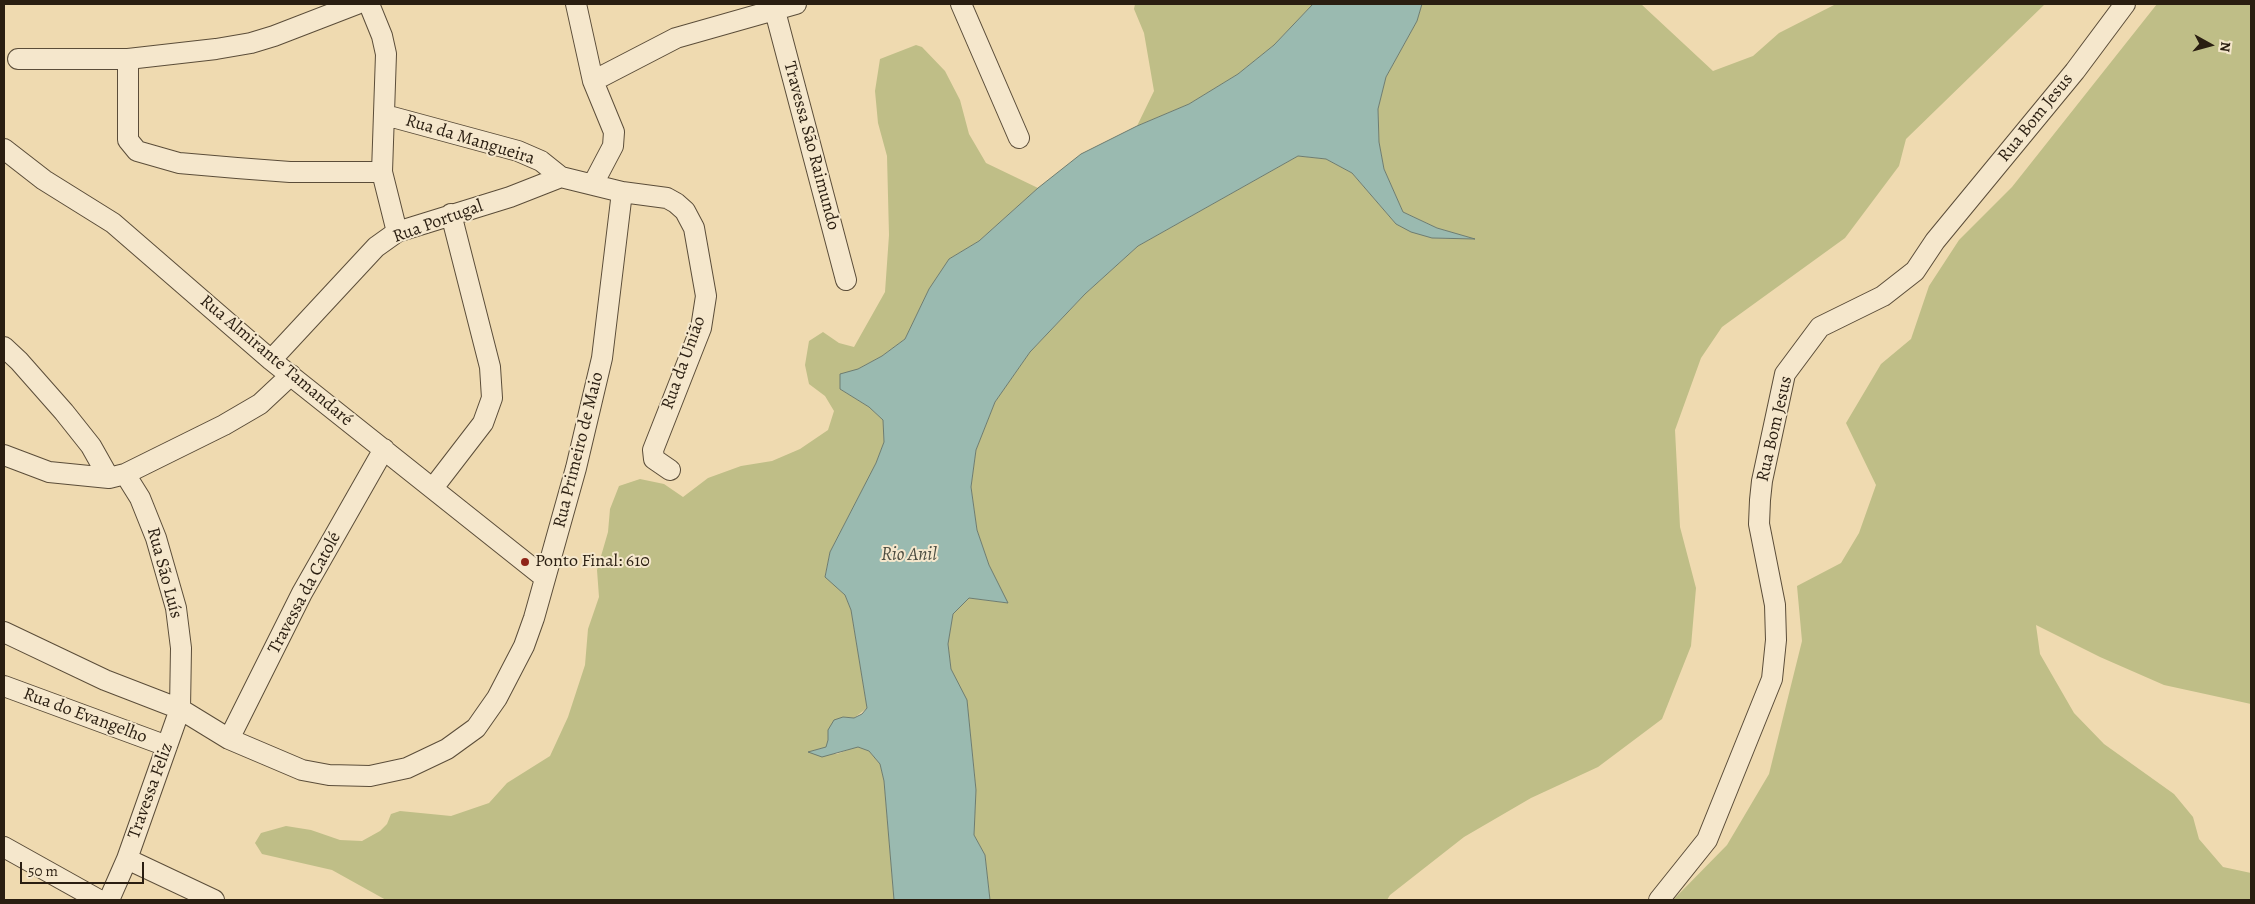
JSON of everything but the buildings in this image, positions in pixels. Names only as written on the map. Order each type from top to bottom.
[{"type":"street","points":[[18,59],[128,60],[251,43],[357,4]]},
{"type":"street","points":[[369,4],[382,36],[386,54],[382,172],[397,232]]},
{"type":"street","points":[[576,4],[593,82],[614,132],[615,139],[593,184]]},
{"type":"street","points":[[593,82],[676,38],[796,4]]},
{"type":"street","points":[[962,4],[1019,138]]},
{"type":"street","name":"Rua Bom Jesus","points":[[1658,900],[1707,840],[1772,679],[1776,640],[1775,606],[1759,524],[1760,500],[1765,462],[1785,374],[1800,350],[1820,327],[1883,296],[1915,271],[1935,241],[2075,72],[2125,4]]},
{"type":"street","name":"Travessa São Raimundo","points":[[775,11],[846,280]]},
{"type":"street","points":[[128,60],[128,140],[137,151],[179,163],[290,172],[382,172]]},
{"type":"street","name":"Rua da Mangueira","points":[[385,115],[518,151],[541,161],[561,177],[622,192],[667,198]]},
{"type":"street","name":"Rua Almirante Tamandaré","points":[[4,148],[44,180],[113,223],[271,360],[545,578]]},
{"type":"street","name":"Rua Portugal","points":[[271,360],[376,247],[397,232],[510,197],[561,177]]},
{"type":"street","name":"Rua Primeiro de Maio","points":[[4,632],[105,680],[180,709],[230,739],[302,770],[329,775],[370,776],[407,768],[447,749],[476,728],[497,698],[524,646],[576,468],[602,358],[622,192]]},
{"type":"street","name":"Rua da União","points":[[667,198],[676,202],[694,228],[706,296],[701,328],[653,450],[654,459],[670,470]]},
{"type":"street","points":[[433,488],[483,423],[492,398],[490,367],[451,214]]},
{"type":"street","name":"Rua São Luís","points":[[4,347],[19,361],[64,412],[117,476],[140,498],[156,538],[176,608],[181,648],[180,709]]},
{"type":"street","points":[[4,455],[49,472],[117,476],[224,425],[260,404],[291,375]]},
{"type":"street","name":"Travessa da Catolé","points":[[230,739],[302,593],[384,450]]},
{"type":"street","name":"Rua do Evangelho","points":[[4,686],[167,746]]},
{"type":"street","name":"Travessa Feliz","points":[[110,900],[127,860],[180,709]]},
{"type":"street","points":[[4,847],[99,900]]},
{"type":"street","points":[[127,860],[214,900]]},
{"type":"shaded area","points":[[1135,4],[1313,4],[1274,45],[1238,74],[1189,104],[1137,126],[1154,91],[1144,33],[1134,9]]},
{"type":"shaded area","points":[[1422,4],[1641,4],[1713,71],[1753,56],[1779,33],[1836,4],[2045,4],[1906,139],[1899,166],[1845,238],[1722,327],[1701,358],[1675,430],[1680,527],[1696,588],[1691,646],[1662,719],[1598,767],[1531,798],[1464,837],[1390,895],[1387,900],[990,900],[985,855],[974,835],[976,790],[967,701],[951,669],[948,644],[953,614],[969,598],[1007,603],[989,565],[977,530],[971,487],[976,450],[995,402],[1030,352],[1085,294],[1138,246],[1298,156],[1326,159],[1352,173],[1396,224],[1432,238],[1473,239],[1437,228],[1403,212],[1384,169],[1379,142],[1378,109],[1386,77],[1417,21]]},
{"type":"shaded area","points":[[2157,4],[2251,4],[2251,704],[2164,685],[2100,657],[2036,625],[2040,654],[2074,713],[2104,744],[2174,794],[2193,817],[2199,839],[2223,867],[2251,873],[2251,900],[1673,900],[1727,845],[1769,774],[1802,641],[1797,586],[1841,563],[1859,533],[1876,485],[1846,423],[1881,364],[1911,339],[1929,286],[1959,240],[2012,187]]},
{"type":"shaded area","points":[[916,45],[922,47],[945,71],[960,100],[969,134],[986,163],[1038,188],[979,241],[949,259],[929,289],[905,339],[882,356],[858,369],[840,389],[869,407],[883,420],[884,442],[876,463],[830,552],[825,576],[845,595],[851,610],[867,708],[854,718],[843,717],[828,730],[826,747],[809,752],[837,754],[858,746],[869,751],[880,764],[884,781],[894,900],[386,900],[332,870],[262,854],[255,843],[261,833],[286,826],[311,830],[340,840],[362,841],[380,831],[387,824],[391,814],[400,811],[451,816],[489,803],[507,783],[550,756],[568,717],[585,665],[588,629],[599,597],[597,570],[608,532],[610,509],[619,486],[640,479],[664,484],[683,497],[708,478],[741,466],[772,461],[800,449],[828,430],[834,411],[825,396],[809,384],[805,365],[809,341],[823,332],[839,343],[854,347],[885,292],[889,235],[887,156],[878,123],[875,91],[880,59]]},
{"type":"water","name":"Rio Anil","points":[[1313,4],[1422,4],[1417,21],[1386,77],[1378,109],[1379,142],[1384,169],[1403,212],[1437,228],[1475,239],[1432,238],[1411,232],[1396,224],[1352,173],[1326,159],[1298,156],[1138,246],[1085,294],[1030,352],[995,402],[976,450],[971,487],[977,530],[989,565],[1008,603],[969,598],[953,614],[948,644],[951,669],[967,700],[976,790],[974,835],[985,855],[990,900],[894,900],[884,781],[880,764],[869,751],[858,747],[822,757],[808,752],[826,747],[828,730],[834,720],[843,717],[854,718],[862,714],[867,708],[851,610],[845,595],[825,577],[830,552],[876,463],[884,442],[883,420],[869,407],[840,389],[840,374],[858,369],[882,356],[905,339],[929,289],[949,259],[979,241],[1038,188],[1081,154],[1137,126],[1189,104],[1238,74],[1274,45]]},
{"type":"place","name":"Ponto Final: 610","points":[[525,562]]}]
